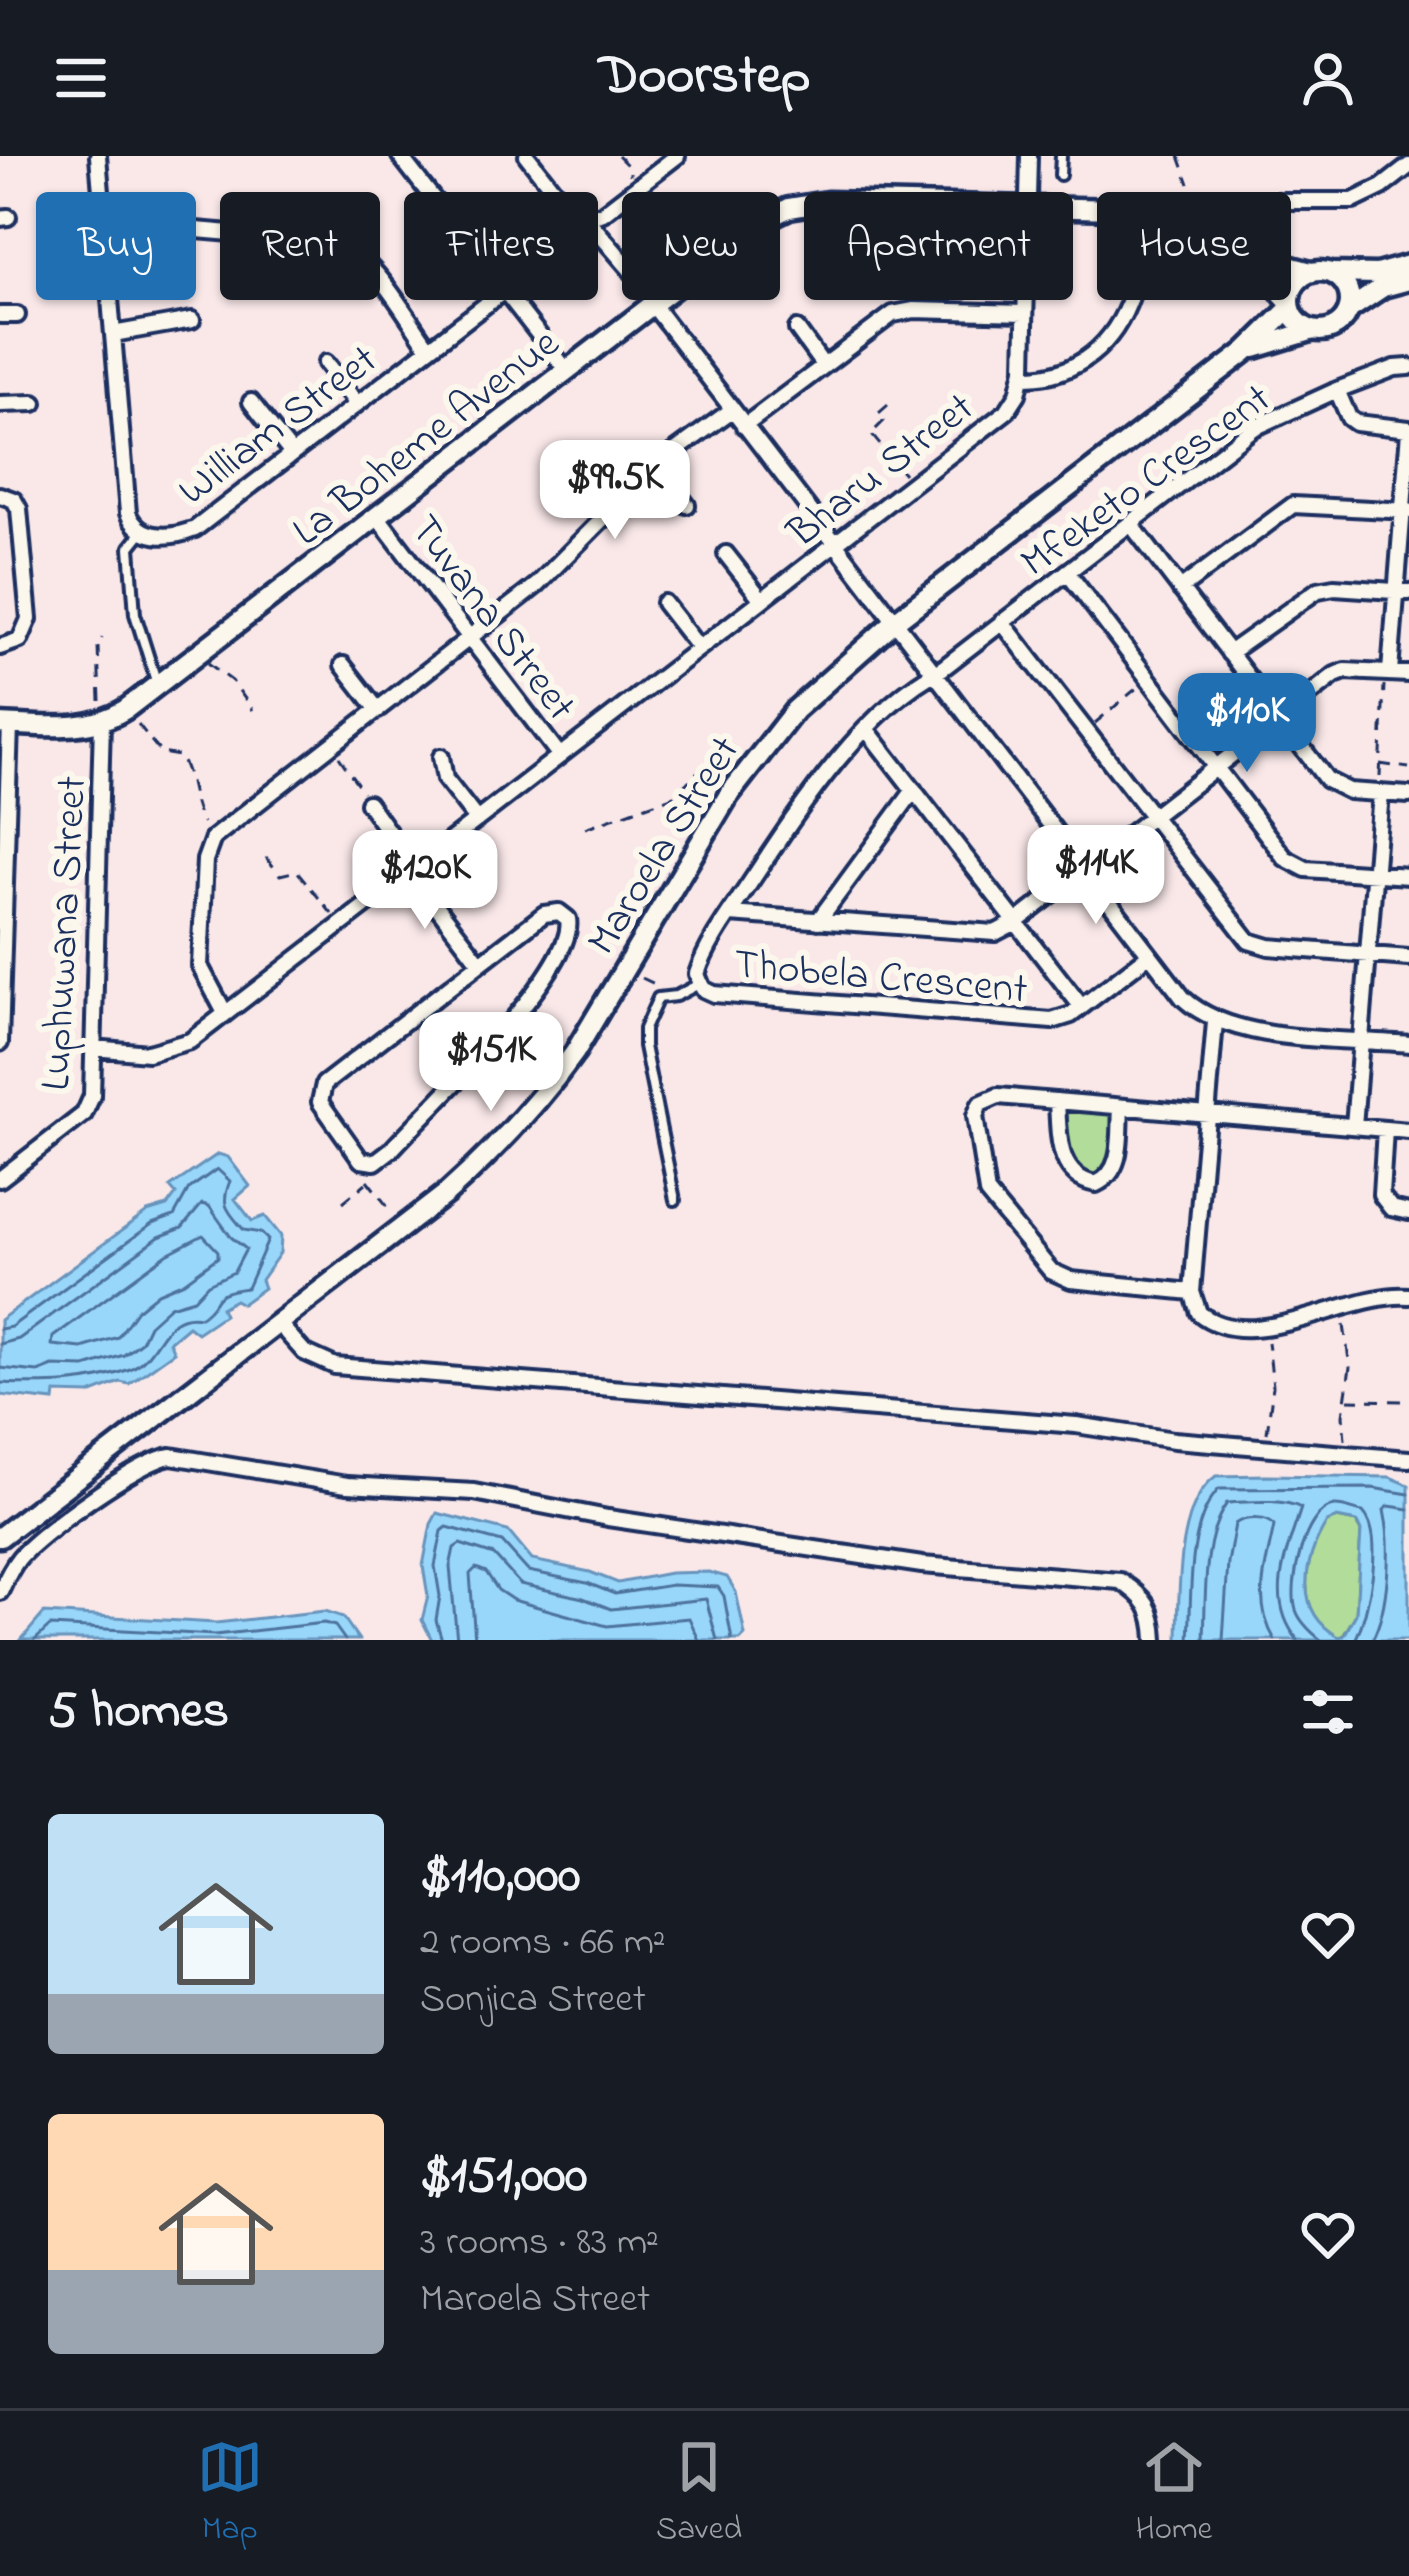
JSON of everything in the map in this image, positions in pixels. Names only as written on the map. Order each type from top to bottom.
[{"type":"street","points":[[98,156],[101,192]]},
{"type":"street","points":[[400,156],[428,192]]},
{"type":"street","points":[[527,156],[555,192]]},
{"type":"street","points":[[598,216],[677,156]]},
{"type":"street","name":"Bharu Street","points":[[1028,192],[1029,156]]},
{"type":"street","points":[[1291,201],[1353,201],[1409,166]]},
{"type":"street","name":"La Boheme Avenue","points":[[5,724],[79,726],[126,709],[760,222],[804,204]]},
{"type":"street","points":[[196,230],[335,242],[373,272],[429,348]]},
{"type":"street","points":[[598,233],[1183,998],[1215,1022],[1249,1031],[1409,1044]]},
{"type":"street","points":[[1409,265],[1377,274],[1311,272],[1293,286],[1289,306],[1301,326],[1330,330],[1350,309],[1383,287],[1409,280]]},
{"type":"street","name":"La Boheme Avenue","points":[[1291,267],[1311,272]]},
{"type":"street","points":[[1333,273],[1349,292],[1350,309]]},
{"type":"street","points":[[109,300],[128,513],[139,530]]},
{"type":"street","name":"William Street","points":[[139,530],[175,536],[195,529],[492,300]]},
{"type":"street","points":[[513,300],[567,370]]},
{"type":"street","name":"Bharu Street","points":[[94,1048],[148,1053],[190,1041],[1007,411],[1023,377],[1025,300]]},
{"type":"street","points":[[1023,377],[1051,376],[1079,364],[1118,329],[1130,300]]},
{"type":"street","name":"La Boheme Avenue","points":[[1285,300],[1289,306]]},
{"type":"street","name":"Maroela Street","points":[[0,1537],[459,1182],[517,1126],[574,1052],[752,761],[822,683],[893,622],[1245,352],[1289,306]]},
{"type":"street","points":[[744,426],[893,314],[914,310],[1025,314]]},
{"type":"street","points":[[0,315],[17,315]]},
{"type":"street","points":[[112,334],[192,320]]},
{"type":"street","points":[[797,329],[823,365]]},
{"type":"street","name":"Maroela Street","points":[[1245,352],[1311,331]]},
{"type":"street","points":[[326,363],[357,404]]},
{"type":"street","name":"Mfeketo Crescent","points":[[933,673],[1254,428],[1336,390],[1409,367]]},
{"type":"street","points":[[1336,390],[1356,423],[1409,430],[1403,591],[1388,672]]},
{"type":"street","points":[[251,402],[292,454]]},
{"type":"street","points":[[0,404],[34,403]]},
{"type":"street","points":[[225,1013],[200,966],[205,860],[213,838],[537,585],[656,465],[732,410]]},
{"type":"street","points":[[656,465],[687,505]]},
{"type":"street","points":[[0,495],[14,500],[20,509],[29,620],[20,640],[0,647]]},
{"type":"street","points":[[1180,589],[1293,506],[1406,511]]},
{"type":"street","name":"Tuvana Street","points":[[377,516],[560,756]]},
{"type":"street","points":[[1130,523],[1332,784],[1349,791],[1409,795]]},
{"type":"street","points":[[726,554],[762,600]]},
{"type":"street","points":[[1067,572],[1290,862],[1306,868],[1409,876]]},
{"type":"street","points":[[1229,653],[1318,590],[1403,591]]},
{"type":"street","points":[[664,604],[700,648]]},
{"type":"street","points":[[1002,622],[1249,941],[1269,947],[1409,958]]},
{"type":"street","points":[[343,664],[378,710]]},
{"type":"street","name":"Thobela Crescent","points":[[933,673],[867,730],[816,787],[730,914],[698,968],[699,984],[714,994],[1052,1021],[1066,1017],[1149,955]]},
{"type":"street","points":[[730,914],[982,934],[1016,922],[1340,673],[1409,674]]},
{"type":"street","name":"Luphuwana Street","points":[[0,1179],[88,1108],[104,720]]},
{"type":"street","points":[[0,1043],[5,724]]},
{"type":"street","points":[[867,730],[1081,1006]]},
{"type":"street","points":[[441,757],[446,779],[477,820]]},
{"type":"street","points":[[818,921],[914,790]]},
{"type":"street","points":[[1354,1126],[1381,793]]},
{"type":"street","points":[[368,803],[480,963]]},
{"type":"street","points":[[559,912],[568,920],[565,946],[531,999],[392,1149],[375,1162],[361,1160],[320,1102],[322,1087],[480,963],[544,914],[559,912]]},
{"type":"street","points":[[1215,1022],[1192,1292],[1196,1308],[1210,1321],[1265,1327],[1290,1324],[1376,1297],[1409,1296]]},
{"type":"street","points":[[1192,1292],[1062,1277],[1047,1266],[991,1200],[984,1184],[975,1116],[980,1104],[998,1096],[1409,1131]]},
{"type":"street","points":[[1057,1101],[1064,1158],[1076,1177],[1096,1184],[1109,1178],[1116,1165],[1121,1107]]},
{"type":"street","points":[[1384,1129],[1381,1195],[1391,1208],[1409,1212]]},
{"type":"street","points":[[278,1323],[304,1352],[334,1366],[1076,1425],[1174,1440],[1409,1459]]},
{"type":"street","points":[[0,1592],[16,1561],[58,1526],[146,1463],[171,1456],[347,1485],[474,1492],[608,1518],[922,1565],[1120,1581],[1139,1593],[1154,1615],[1154,1640]]},
{"type":"lane","points":[[1060,156],[1060,175]]},
{"type":"lane","points":[[139,530],[130,548],[135,614],[157,685]]},
{"type":"lane","points":[[675,1200],[644,1029],[658,998],[676,996],[699,984]]},
{"type":"path","points":[[618,156],[638,185]]},
{"type":"path","points":[[1179,156],[1189,184]]},
{"type":"path","points":[[888,405],[879,413],[884,421],[871,434],[913,484]]},
{"type":"path","points":[[102,638],[98,694],[104,720]]},
{"type":"path","points":[[198,654],[232,681],[253,710]]},
{"type":"path","points":[[1381,793],[1378,764],[1388,672]]},
{"type":"path","points":[[1086,733],[1149,680]]},
{"type":"path","points":[[126,709],[161,753],[180,756],[189,771],[191,804],[213,838]]},
{"type":"path","points":[[585,828],[674,796],[726,743],[752,761]]},
{"type":"path","points":[[332,745],[368,803]]},
{"type":"path","points":[[1378,764],[1409,767]]},
{"type":"path","points":[[266,857],[280,875],[297,871],[340,925]]},
{"type":"path","points":[[625,968],[676,996]]},
{"type":"path","points":[[343,1202],[364,1188],[367,1180],[403,1227]]},
{"type":"path","points":[[1338,1309],[1348,1345],[1344,1453]]},
{"type":"path","points":[[1265,1327],[1273,1385],[1265,1447]]},
{"type":"path","points":[[1347,1400],[1409,1401]]},
{"type":"green space","points":[[1074,1108],[1106,1111],[1112,1116],[1109,1161],[1092,1178],[1077,1165],[1065,1140],[1067,1112]]},
{"type":"green space","points":[[1327,1521],[1356,1522],[1361,1531],[1356,1614],[1338,1637],[1314,1614],[1307,1584],[1319,1536]]},
{"type":"water","points":[[218,1154],[228,1157],[250,1186],[235,1199],[252,1221],[265,1216],[281,1236],[280,1253],[261,1280],[264,1288],[242,1304],[235,1300],[221,1308],[224,1315],[197,1333],[188,1326],[169,1342],[174,1352],[129,1384],[120,1382],[90,1394],[55,1393],[54,1401],[0,1395],[0,1320],[147,1212],[167,1206],[176,1194],[170,1187]]},
{"type":"water","points":[[1216,1476],[1390,1477],[1409,1485],[1409,1640],[1178,1640],[1187,1528],[1203,1489]],"holes":[[[1337,1518],[1357,1522],[1361,1531],[1356,1614],[1339,1637],[1314,1614],[1308,1569],[1327,1522]]]},
{"type":"water","points":[[437,1513],[508,1531],[532,1560],[618,1583],[670,1573],[709,1572],[727,1577],[736,1592],[745,1635],[740,1640],[432,1640],[422,1620],[428,1596],[423,1566]]},
{"type":"water","points":[[325,1611],[343,1617],[359,1640],[21,1640],[44,1613],[216,1623]]}]
